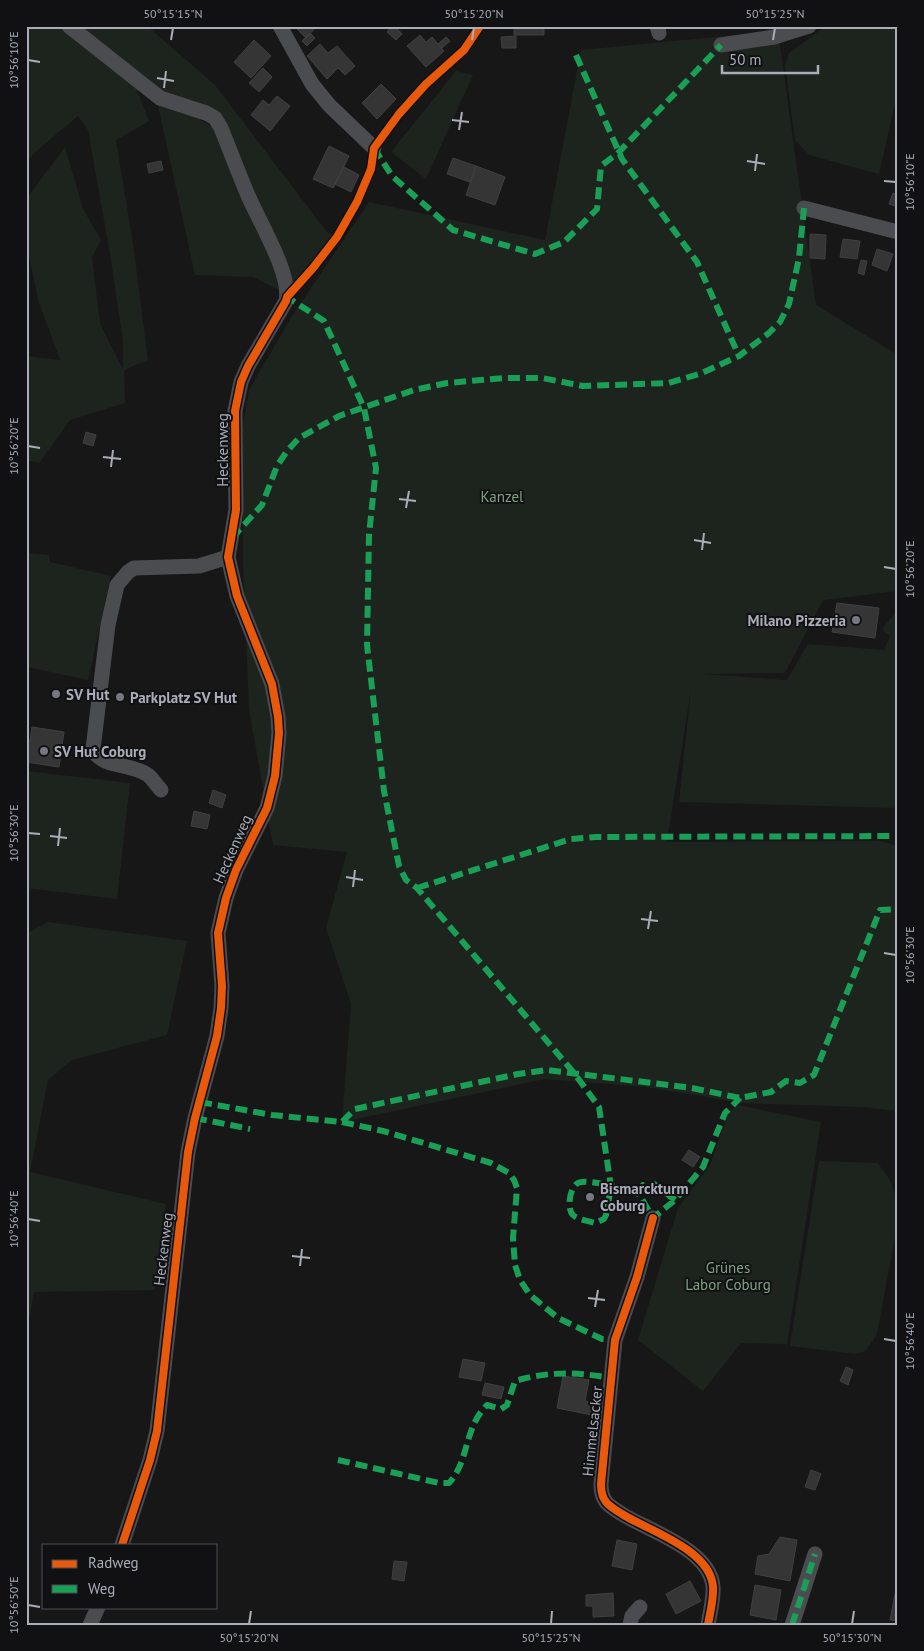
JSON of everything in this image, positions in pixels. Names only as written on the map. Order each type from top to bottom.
[{"type":"street","name":"Heckenweg","points":[[69,26],[160,98],[206,113],[215,118],[285,277],[287,289],[286,301],[248,366],[241,382],[235,411],[236,510],[228,557],[237,596],[272,684],[279,733],[275,776],[267,808],[232,880],[218,933],[222,986],[221,1008],[217,1036],[188,1152],[157,1431],[150,1460],[122,1544]]},
{"type":"street","points":[[280,26],[312,84],[329,105],[374,148]]},
{"type":"street","points":[[721,45],[774,37],[809,26]]},
{"type":"street","points":[[804,208],[898,232]]},
{"type":"street","points":[[161,790],[148,775],[132,767],[104,761],[98,758],[92,749],[108,625],[117,585],[134,568],[198,566],[228,557]]},
{"type":"street","name":"Himmelsacker","points":[[653,1218],[637,1277],[615,1340],[601,1484],[602,1494],[609,1506],[634,1522],[686,1548],[707,1570],[713,1586],[712,1606],[708,1625]]},
{"type":"street","points":[[792,1625],[814,1554]]},
{"type":"street","points":[[630,1625],[632,1616],[640,1607]]},
{"type":"street","points":[[90,1625],[98,1608]]},
{"type":"green space","points":[[26,26],[147,26],[215,85],[327,232],[337,237],[287,297],[221,128],[147,88],[137,91],[149,121],[116,140],[133,244],[148,360],[124,370],[125,403],[70,420],[39,463],[26,460],[26,356],[60,360],[38,300],[26,240],[26,199],[65,147],[83,209],[101,240],[92,257],[100,324],[123,369],[123,341],[88,130],[78,116],[33,154],[26,164]]},
{"type":"green space","points":[[826,26],[898,26],[898,90],[879,174],[809,155],[795,140],[785,65],[789,53]]},
{"type":"green space","name":"Kanzel","points":[[778,31],[816,305],[898,355],[898,591],[823,600],[785,673],[704,674],[787,680],[808,644],[884,650],[890,636],[882,629],[898,610],[898,808],[679,802],[691,689],[667,842],[880,841],[898,846],[898,1111],[863,1107],[743,1103],[646,1087],[545,1079],[342,1122],[351,1004],[326,928],[347,852],[273,845],[249,709],[243,561],[243,425],[249,390],[292,316],[369,202],[545,240],[581,50]]},
{"type":"green space","points":[[456,71],[473,75],[426,179],[391,152]]},
{"type":"green space","points":[[157,101],[194,116],[213,127],[274,264],[279,290],[253,277],[195,275]]},
{"type":"green space","points":[[28,553],[49,555],[50,562],[111,576],[88,680],[28,667],[26,677],[26,565]]},
{"type":"green space","points":[[26,771],[130,783],[117,899],[26,888]]},
{"type":"green space","points":[[48,922],[187,941],[167,1035],[72,1060],[48,1080],[30,1172],[166,1204],[155,1290],[34,1292],[26,1334],[26,934]]},
{"type":"green space","name":"Grünes Labor Coburg","points":[[738,1105],[821,1122],[787,1344],[741,1343],[703,1391],[638,1340],[678,1208],[710,1165],[728,1113]]},
{"type":"green space","points":[[819,1161],[877,1163],[891,1182],[896,1197],[898,1221],[877,1334],[866,1351],[855,1354],[790,1346]]},
{"type":"building","points":[[294,26],[317,26],[306,38]]},
{"type":"building","points":[[392,26],[395,26],[402,34],[396,40],[387,32]]},
{"type":"building","points":[[514,26],[544,26],[544,35],[514,35]]},
{"type":"building","points":[[310,33],[315,38],[307,46],[302,41]]},
{"type":"building","points":[[420,35],[426,42],[432,37],[444,51],[426,67],[407,46]]},
{"type":"building","points":[[516,36],[516,48],[502,48],[501,37]]},
{"type":"building","points":[[446,37],[450,41],[442,48],[438,44]]},
{"type":"building","points":[[254,40],[271,56],[251,78],[234,62]]},
{"type":"building","points":[[320,44],[328,53],[337,46],[355,66],[345,75],[338,68],[327,79],[307,56]]},
{"type":"building","points":[[263,68],[272,77],[259,92],[249,83]]},
{"type":"building","points":[[381,84],[396,99],[377,119],[362,103]]},
{"type":"building","points":[[277,96],[290,106],[270,131],[251,115],[263,100],[269,105]]},
{"type":"building","points":[[329,146],[349,156],[333,188],[313,179]]},
{"type":"building","points":[[453,158],[476,166],[470,182],[447,174]]},
{"type":"building","points":[[161,161],[163,170],[149,173],[147,164]]},
{"type":"building","points":[[476,166],[505,177],[495,205],[466,195]]},
{"type":"building","points":[[344,167],[359,175],[351,192],[335,184]]},
{"type":"building","points":[[893,193],[898,195],[898,207],[889,204]]},
{"type":"building","points":[[810,234],[826,235],[825,259],[810,258]]},
{"type":"building","points":[[843,239],[860,241],[857,259],[840,257]]},
{"type":"building","points":[[877,249],[893,254],[887,271],[872,265]]},
{"type":"building","points":[[861,260],[867,261],[864,275],[858,273]]},
{"type":"building","points":[[86,432],[96,435],[93,446],[83,443]]},
{"type":"building","name":"Milano Pizzeria","points":[[837,603],[879,608],[875,638],[832,632]]},
{"type":"building","name":"SV Hut Coburg","points":[[32,727],[64,732],[59,767],[26,762],[26,740],[30,741]]},
{"type":"building","points":[[213,790],[226,795],[222,808],[209,803]]},
{"type":"building","points":[[194,811],[210,815],[207,829],[191,826]]},
{"type":"building","points":[[689,1150],[700,1157],[693,1167],[682,1160]]},
{"type":"building","points":[[463,1359],[485,1363],[481,1381],[459,1377]]},
{"type":"building","points":[[846,1367],[853,1370],[848,1385],[840,1381]]},
{"type":"building","points":[[563,1376],[589,1380],[585,1401],[594,1403],[592,1415],[557,1408]]},
{"type":"building","points":[[485,1383],[504,1387],[501,1399],[482,1395]]},
{"type":"building","points":[[811,1470],[821,1474],[815,1490],[805,1487]]},
{"type":"building","points":[[780,1537],[797,1540],[790,1581],[755,1574],[758,1556],[769,1554]]},
{"type":"building","points":[[617,1540],[637,1544],[632,1570],[612,1566]]},
{"type":"building","points":[[394,1561],[407,1562],[404,1581],[392,1579]]},
{"type":"building","points":[[690,1581],[701,1601],[676,1614],[666,1594]]},
{"type":"building","points":[[755,1585],[781,1590],[776,1620],[750,1615]]},
{"type":"building","points":[[896,1589],[898,1590],[898,1621],[890,1620]]},
{"type":"building","points":[[613,1593],[614,1616],[593,1617],[593,1606],[586,1606],[586,1595]]},
{"type":"marked path","points":[[374,148],[392,176],[453,230],[535,254],[564,242],[597,209],[601,166],[619,152],[721,45]]},
{"type":"marked path","points":[[576,55],[622,159],[697,262],[739,356]]},
{"type":"marked path","points":[[232,538],[262,505],[277,466],[287,451],[299,438],[339,416],[414,390],[447,383],[505,378],[542,378],[583,386],[669,383],[702,373],[739,356],[780,322],[789,304],[799,258],[804,208]]},
{"type":"marked path","points":[[289,295],[287,297],[324,321],[364,408],[376,468],[369,535],[367,645],[384,791],[399,866],[406,880],[417,888],[574,1073],[599,1107],[611,1187],[606,1215],[604,1219],[595,1223],[573,1215],[570,1207],[570,1196],[577,1183],[602,1184],[610,1186],[618,1188],[639,1194]]},
{"type":"marked path","points":[[417,888],[571,839],[596,837],[898,836]]},
{"type":"marked path","points":[[200,1102],[272,1115],[342,1122],[355,1109],[518,1074],[547,1070],[692,1088],[740,1098],[771,1092],[786,1081],[800,1083],[814,1075],[880,910],[898,909]]},
{"type":"marked path","points":[[675,1200],[654,1184],[643,1185],[639,1194],[653,1218],[675,1200],[703,1167],[725,1113],[740,1098]]},
{"type":"marked path","points":[[195,1118],[250,1129]]},
{"type":"marked path","points":[[342,1122],[383,1131],[491,1163],[509,1173],[517,1188],[513,1238],[515,1265],[520,1280],[530,1295],[558,1318],[602,1339],[615,1340]]},
{"type":"marked path","points":[[338,1460],[439,1483],[449,1483],[456,1474],[479,1414],[487,1405],[501,1409],[507,1405],[515,1381],[551,1374],[611,1378]]},
{"type":"marked path","points":[[792,1625],[815,1554]]},
{"type":"cycle path","points":[[122,1544],[150,1460],[157,1431],[188,1152],[217,1036],[221,1008],[222,986],[218,933],[226,898],[236,870],[267,808],[275,776],[279,733],[272,684],[237,596],[228,557],[236,510],[235,411],[241,382],[287,297],[337,237],[357,202],[371,169],[374,148],[399,114],[426,84],[464,50],[480,26]]},
{"type":"cycle path","points":[[653,1218],[637,1277],[615,1340],[601,1484],[603,1496],[613,1508],[676,1542],[690,1551],[701,1562],[709,1573],[713,1586],[708,1625]]},
{"type":"place","name":"Milano Pizzeria","points":[[856,620]]},
{"type":"place","name":"SV Hut","points":[[56,694]]},
{"type":"place","name":"Parkplatz SV Hut","points":[[120,697]]},
{"type":"place","name":"SV Hut Coburg","points":[[44,751]]},
{"type":"place","name":"Bismarckturm Coburg","points":[[590,1197]]}]
